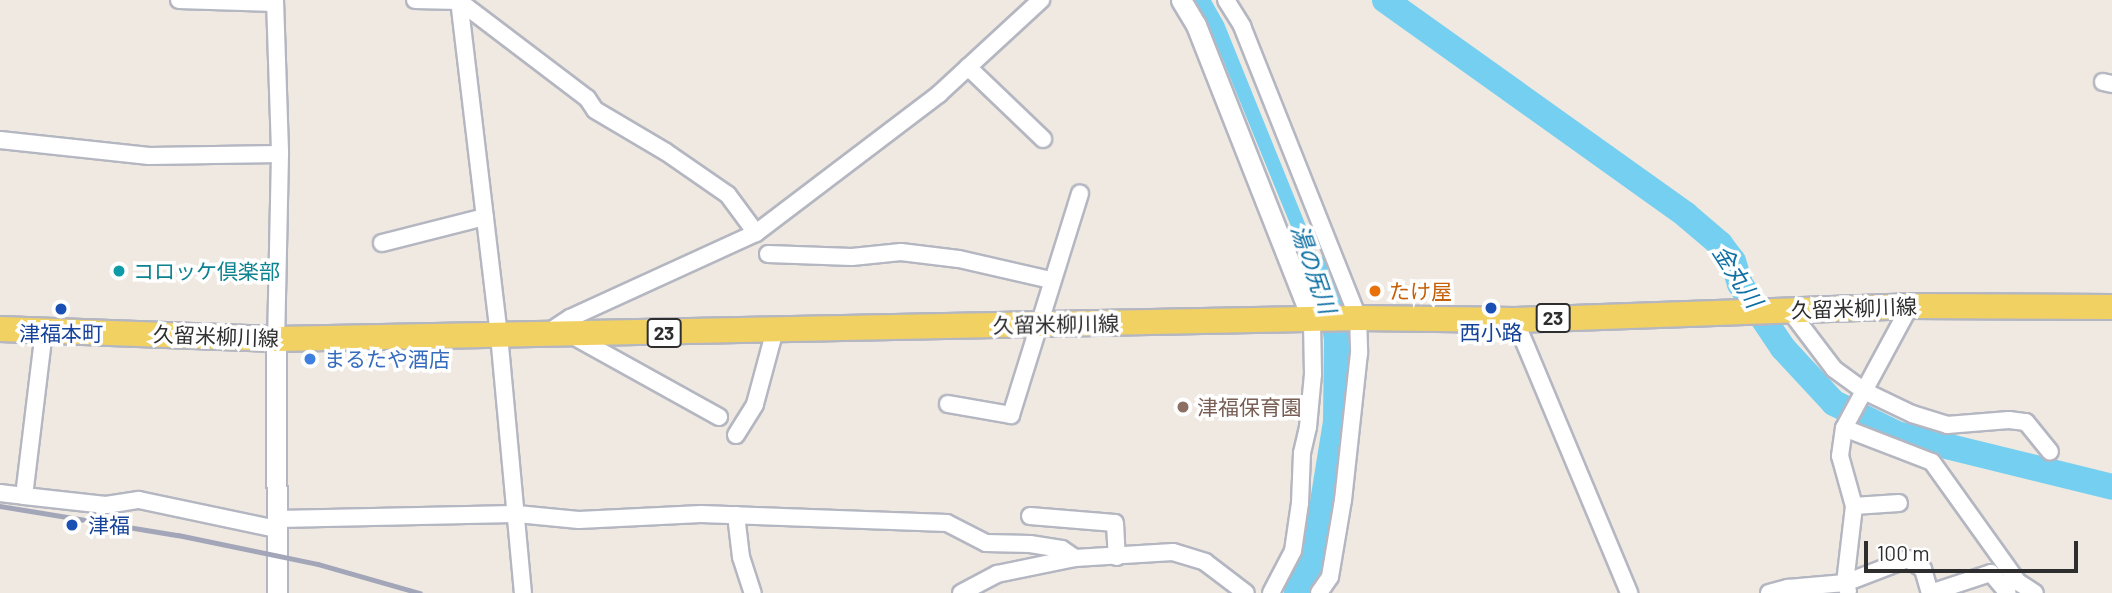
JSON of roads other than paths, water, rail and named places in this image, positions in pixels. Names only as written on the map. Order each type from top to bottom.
[{"type":"main road","name":"久留米柳川線","points":[[0,329],[276,339],[544,336],[1356,318],[1515,320],[1910,306],[2112,307]]},
{"type":"street","points":[[179,0],[275,1],[280,154],[276,339],[277,593]]},
{"type":"street","points":[[415,0],[459,1],[587,98],[595,110],[666,152],[728,195],[756,233]]},
{"type":"street","points":[[544,336],[570,318],[756,233],[939,94],[1041,0]]},
{"type":"street","points":[[1181,0],[1196,25],[1320,320],[1293,551],[1271,593]]},
{"type":"street","points":[[1226,0],[1242,26],[1356,318],[1359,353],[1345,488],[1330,577],[1319,593]]},
{"type":"street","points":[[459,1],[499,335],[523,593]]},
{"type":"street","points":[[968,67],[1043,139]]},
{"type":"street","points":[[0,140],[149,156],[280,154]]},
{"type":"street","points":[[948,404],[1011,415],[1042,324],[1051,280],[1080,194]]},
{"type":"street","points":[[382,243],[485,217]]},
{"type":"street","points":[[768,254],[852,257],[901,252],[959,260],[1051,280]]},
{"type":"street","points":[[1847,588],[1854,506],[1840,456],[1844,428],[1910,306]]},
{"type":"street","points":[[1792,311],[1834,369],[1864,391],[1912,414],[1947,425],[2009,420],[2026,422],[2050,452]]},
{"type":"street","points":[[1515,320],[1629,593]]},
{"type":"street","points":[[736,435],[755,404],[775,330]]},
{"type":"street","points":[[24,496],[44,331]]},
{"type":"street","points":[[571,335],[719,417]]},
{"type":"street","points":[[1844,428],[1932,462],[2018,582],[2035,593]]},
{"type":"street","points":[[0,494],[106,505],[139,500],[278,524],[517,514],[579,520],[736,515],[947,523],[986,543],[1062,549],[1074,558]]},
{"type":"street","points":[[1854,506],[1899,503]]},
{"type":"street","points":[[736,515],[741,557],[753,593]]},
{"type":"street","points":[[1030,516],[1115,523],[1117,557]]},
{"type":"street","points":[[961,593],[997,574],[1074,558],[1173,552],[1205,562],[1247,593]]},
{"type":"street","points":[[1769,593],[1788,588],[1847,588],[1908,559],[1923,569],[1930,593],[1991,573],[2008,593]]},
{"type":"water","points":[[1195,0],[1211,0],[1224,23],[1336,300],[1322,302],[1207,21]]},
{"type":"waterway","name":"金丸川","points":[[1385,0],[1686,215],[1720,244],[1733,261],[1740,284],[1783,348],[1834,403],[1897,434],[2112,487]]},
{"type":"waterway","name":"湯の尻川","points":[[1297,593],[1310,568],[1317,539],[1336,422],[1337,339],[1332,306],[1316,268]]},
{"type":"railway","points":[[0,506],[178,535],[318,564],[420,593]]},
{"type":"place","name":"コロッケ倶楽部","points":[[119,271]]},
{"type":"place","name":"たけ屋","points":[[1375,291]]},
{"type":"place","name":"西小路","points":[[1491,308]]},
{"type":"place","name":"津福本町","points":[[61,309]]},
{"type":"place","name":"まるたや酒店","points":[[310,359]]},
{"type":"place","name":"津福保育園","points":[[1183,407]]},
{"type":"place","name":"津福","points":[[72,525]]}]
